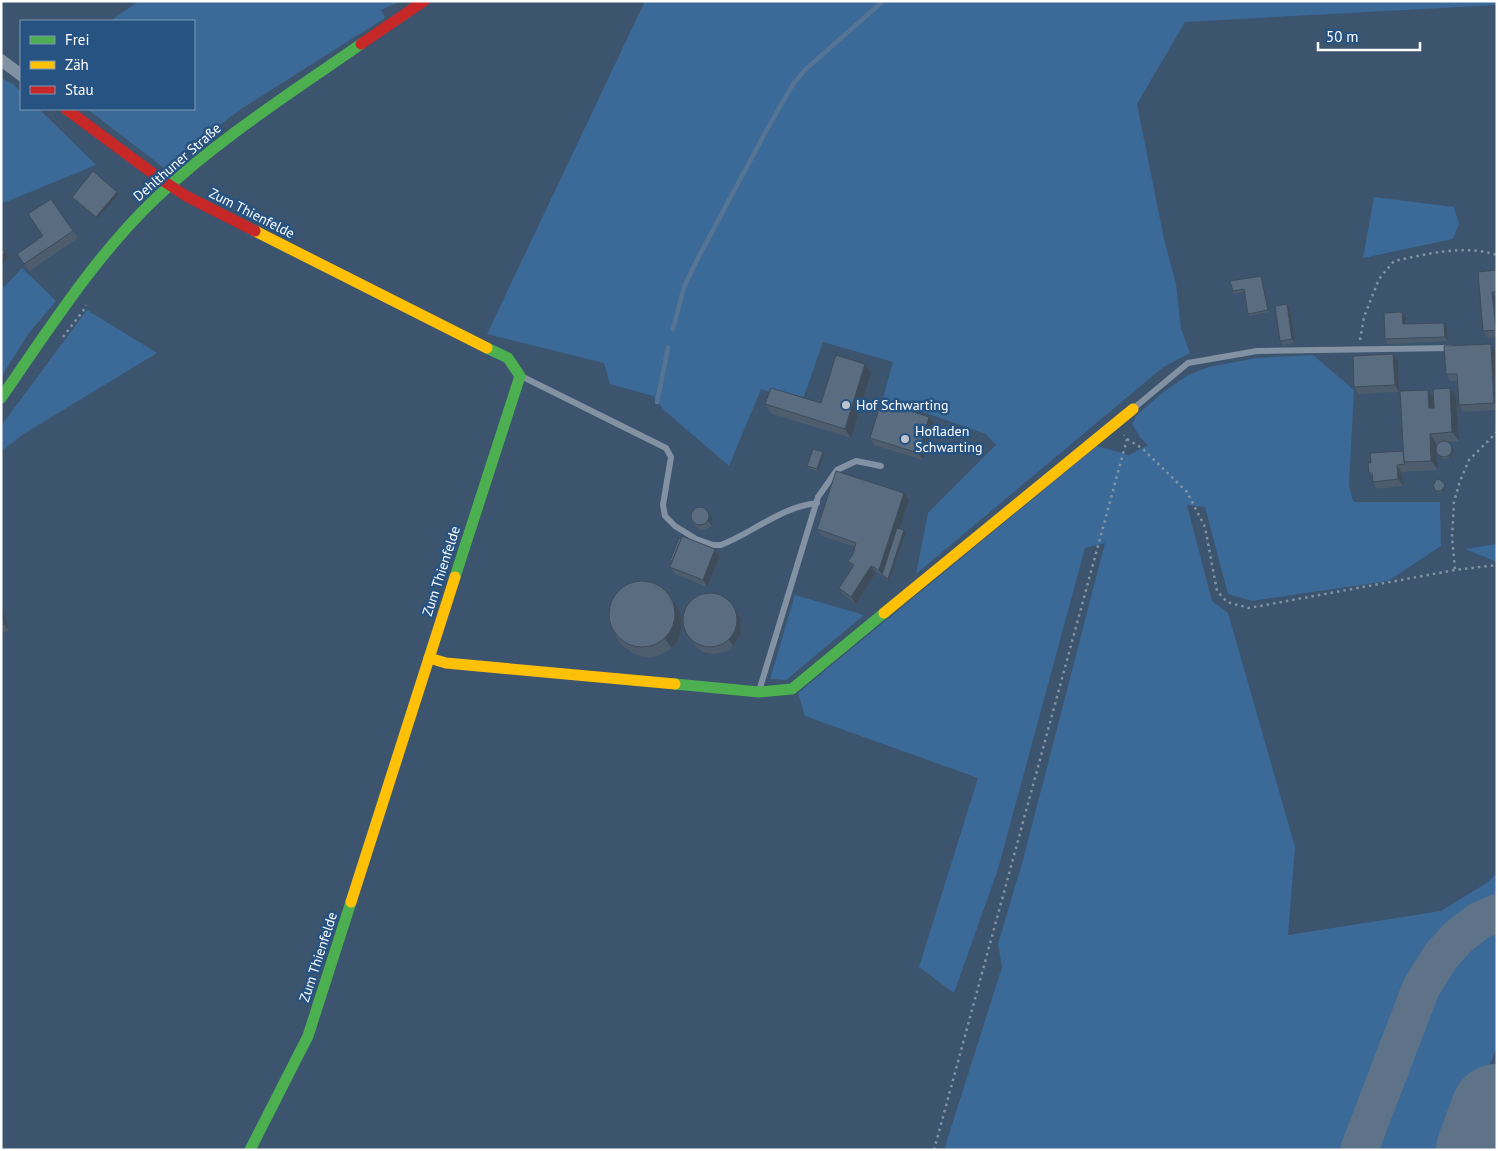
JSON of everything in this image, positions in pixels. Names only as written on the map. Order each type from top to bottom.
[{"type":"street","name":"Dehlthuner Straße","points":[[1,398],[100,260],[138,216],[203,156],[242,126],[424,1]]},
{"type":"street","points":[[1,60],[20,74]]},
{"type":"street","name":"Zum Thienfelde","points":[[67,110],[186,196],[508,358],[520,376],[308,1036],[250,1150]]},
{"type":"street","points":[[429,658],[446,663],[759,692],[792,689],[1133,409]]},
{"type":"lane","points":[[1133,409],[1188,363],[1257,351],[1457,348]]},
{"type":"lane","points":[[520,376],[666,448],[671,457],[663,505],[665,516],[675,526],[701,541],[713,545],[721,545],[788,510],[806,504],[817,503]]},
{"type":"lane","points":[[759,692],[818,497],[837,470],[856,461],[881,466]]},
{"type":"path","points":[[1358,349],[1364,317],[1379,279],[1394,261],[1452,250],[1486,252],[1497,256]]},
{"type":"path","points":[[1117,422],[1127,439],[1143,449],[1187,492],[1205,527],[1217,591],[1227,602],[1249,608],[1455,570],[1497,565]]},
{"type":"path","points":[[1455,570],[1452,537],[1454,502],[1460,481],[1470,460],[1497,432]]},
{"type":"path","points":[[934,1150],[1127,439]]},
{"type":"shaded area","points":[[139,1],[401,1],[381,10],[385,18],[241,109],[164,168],[88,110],[195,110],[195,20],[111,20]]},
{"type":"shaded area","points":[[645,1],[1497,1],[1497,5],[1185,22],[1137,104],[1164,239],[1176,284],[1181,329],[1190,353],[1162,368],[916,574],[928,513],[996,445],[986,434],[883,398],[893,362],[823,342],[802,402],[761,389],[729,466],[665,411],[653,396],[610,384],[604,363],[487,334]]},
{"type":"shaded area","points":[[1,78],[13,84],[20,91],[20,110],[40,110],[96,165],[1,204]]},
{"type":"shaded area","points":[[1374,197],[1454,207],[1459,224],[1453,239],[1363,258]]},
{"type":"shaded area","points":[[22,268],[56,301],[29,333],[1,377],[1,284],[4,287]]},
{"type":"shaded area","points":[[87,310],[157,353],[22,435],[1,452],[1,426]]},
{"type":"shaded area","points":[[1313,355],[1354,390],[1349,485],[1354,502],[1440,502],[1441,546],[1388,581],[1252,601],[1228,594],[1205,507],[1187,505],[1212,601],[1228,613],[1295,847],[1288,935],[1441,911],[1488,882],[1497,873],[1497,905],[1473,918],[1451,935],[1425,965],[1418,977],[1351,1150],[944,1150],[1002,967],[998,944],[1023,860],[1105,543],[1085,548],[998,869],[954,993],[919,967],[978,778],[805,716],[798,693],[1097,446],[1129,455],[1148,445],[1140,437],[1132,424],[1137,415],[1162,393],[1188,375],[1209,367],[1256,358]]},
{"type":"shaded area","points":[[1497,544],[1497,562],[1465,549]]},
{"type":"shaded area","points":[[795,595],[864,615],[786,680],[770,679]]},
{"type":"shaded area","points":[[1497,922],[1497,1046],[1457,1150],[1369,1150],[1432,986],[1450,959],[1475,934]]},
{"type":"building","points":[[93,171],[117,192],[96,217],[72,197]]},
{"type":"building","points":[[51,199],[73,231],[24,264],[17,254],[43,236],[28,214]]},
{"type":"building","points":[[1,249],[5,252],[1,257]]},
{"type":"building","points":[[1497,270],[1497,292],[1492,292],[1496,330],[1483,331],[1478,272]]},
{"type":"building","points":[[1261,276],[1268,310],[1248,314],[1244,289],[1233,291],[1230,281]]},
{"type":"building","points":[[1287,304],[1292,339],[1280,341],[1275,306]]},
{"type":"building","points":[[1402,312],[1403,324],[1444,323],[1445,337],[1385,339],[1384,313]]},
{"type":"building","points":[[1491,344],[1494,403],[1459,405],[1457,374],[1446,374],[1444,346]]},
{"type":"building","points":[[1393,354],[1395,385],[1354,387],[1353,356]]},
{"type":"building","name":"Hof Schwarting","points":[[836,355],[865,364],[845,429],[765,404],[771,388],[821,403]]},
{"type":"building","points":[[1450,388],[1452,432],[1430,434],[1431,461],[1404,462],[1400,391],[1428,390],[1429,408],[1434,408],[1433,389]]},
{"type":"building","points":[[881,402],[929,417],[918,453],[870,438]]},
{"type":"building","points":[[1444,441],[1450,443],[1452,449],[1450,455],[1444,457],[1438,455],[1436,449],[1438,443]]},
{"type":"building","points":[[813,449],[823,452],[817,469],[807,466]]},
{"type":"building","points":[[1403,451],[1405,464],[1397,465],[1398,479],[1373,482],[1372,473],[1369,473],[1370,453]]},
{"type":"building","points":[[836,471],[904,493],[879,570],[871,566],[851,597],[839,588],[854,565],[848,561],[853,554],[856,543],[817,529]]},
{"type":"building","points":[[1439,479],[1445,486],[1441,491],[1436,491],[1433,486],[1436,480]]},
{"type":"building","points":[[700,507],[708,512],[709,516],[704,524],[700,525],[692,520],[691,516],[696,508]]},
{"type":"building","points":[[897,528],[904,530],[888,579],[882,575]]},
{"type":"building","points":[[682,536],[715,549],[703,580],[670,567]]},
{"type":"building","points":[[679,538],[681,539],[672,561],[670,561]]},
{"type":"building","points":[[635,581],[649,581],[661,586],[670,595],[675,607],[673,627],[666,638],[649,647],[635,647],[623,642],[614,633],[609,621],[609,607],[614,595],[623,586]]},
{"type":"building","points":[[710,593],[720,595],[729,601],[735,610],[737,620],[735,630],[729,639],[720,645],[710,647],[700,645],[691,639],[685,630],[683,620],[685,610],[691,601],[700,595]]},
{"type":"building","points":[[1,614],[4,624],[1,625]]},
{"type":"waterway","points":[[673,329],[684,287],[698,258],[793,84],[805,70],[883,1]]},
{"type":"waterway","points":[[657,402],[668,348]]},
{"type":"taxiway","points":[[1359,1150],[1421,988],[1441,956],[1458,937],[1479,921],[1497,913]]},
{"type":"runway","points":[[1482,1150],[1497,1110]]},
{"type":"traffic: fast","points":[[1,398],[93,269],[134,220],[156,198],[230,136],[361,44]]},
{"type":"traffic: fast","points":[[455,577],[520,376],[508,358],[487,348]]},
{"type":"traffic: fast","points":[[675,684],[759,692],[792,689],[884,613]]},
{"type":"traffic: fast","points":[[250,1150],[308,1036],[351,902]]},
{"type":"traffic: slow","points":[[255,231],[487,348]]},
{"type":"traffic: slow","points":[[884,613],[1133,409]]},
{"type":"traffic: slow","points":[[351,902],[455,577]]},
{"type":"traffic: slow","points":[[429,658],[446,663],[675,684]]},
{"type":"traffic: jam","points":[[361,44],[424,1]]},
{"type":"traffic: jam","points":[[67,110],[186,196],[255,231]]},
{"type":"place","name":"Hof Schwarting","points":[[846,405]]},
{"type":"place","name":"Hofladen Schwarting","points":[[905,439]]}]
